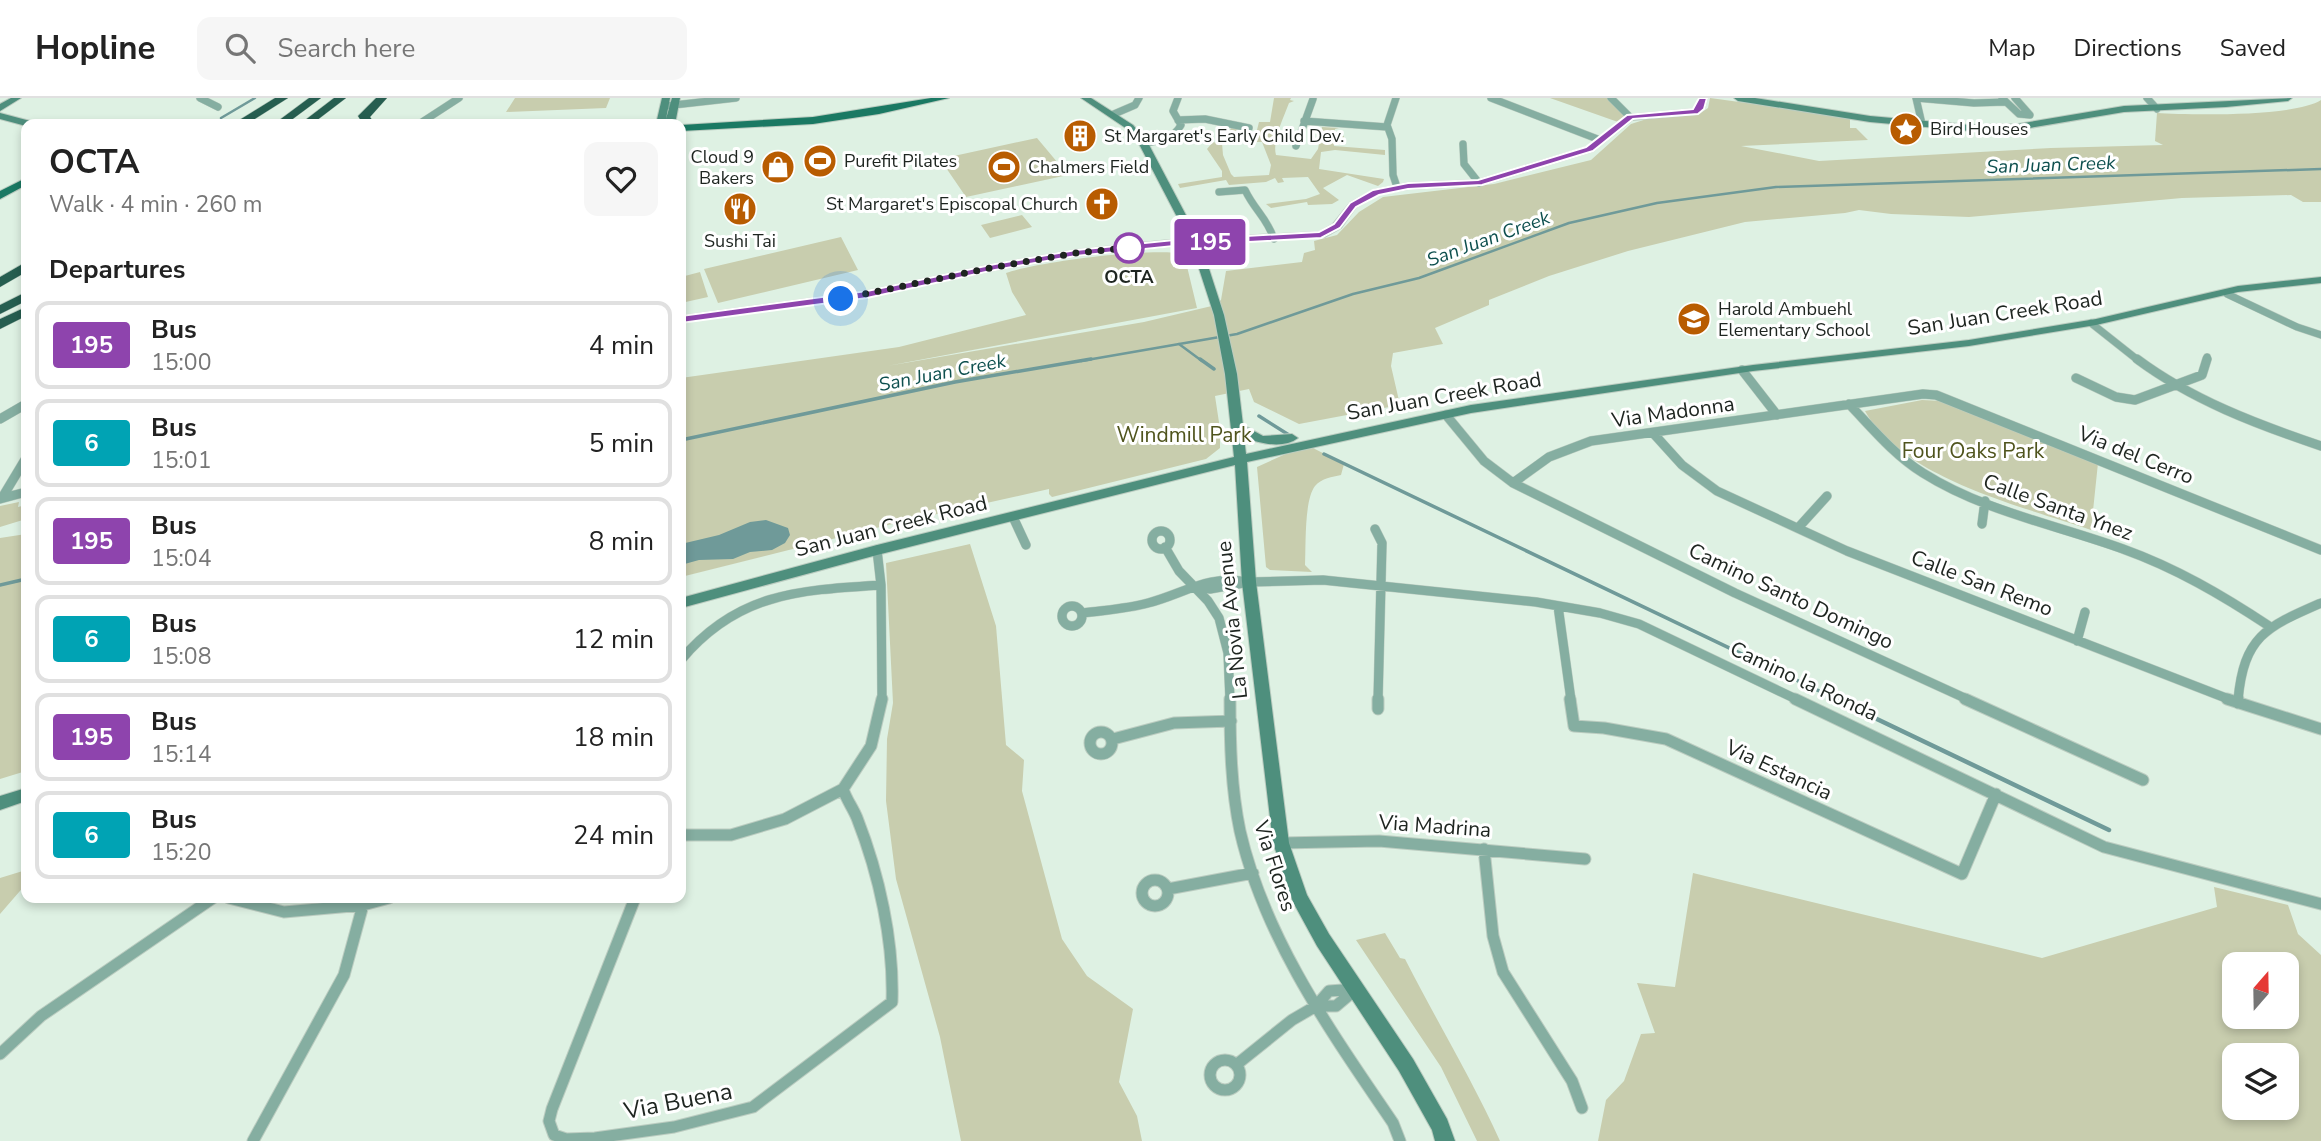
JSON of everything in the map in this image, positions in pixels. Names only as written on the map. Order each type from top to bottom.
[{"type":"highway","points":[[247,119],[283,98]]},
{"type":"highway","points":[[286,119],[316,98]]},
{"type":"highway","points":[[312,119],[341,98]]},
{"type":"highway","points":[[329,119],[356,98]]},
{"type":"highway","points":[[363,119],[382,98]]},
{"type":"highway","points":[[0,283],[21,270]]},
{"type":"highway","points":[[0,292],[21,280]]},
{"type":"highway","points":[[0,310],[21,299]]},
{"type":"highway","points":[[0,325],[21,314]]},
{"type":"main road","points":[[686,128],[755,127],[828,120],[943,98]]},
{"type":"main road","points":[[0,196],[21,184]]},
{"type":"street","points":[[0,108],[17,98]]},
{"type":"street","points":[[200,98],[218,107]]},
{"type":"street","points":[[427,119],[459,98]]},
{"type":"street","points":[[665,102],[736,98]]},
{"type":"street","name":"La Novia Avenue","points":[[1085,98],[1114,114],[1130,127],[1143,143],[1195,242],[1219,315],[1231,374],[1241,461],[1249,582],[1281,843],[1299,897],[1406,1065],[1440,1126],[1445,1141]]},
{"type":"street","points":[[1114,114],[1135,105],[1139,98]]},
{"type":"street","points":[[1143,143],[1166,139],[1175,134],[1181,125],[1173,111],[1178,98]]},
{"type":"street","points":[[1396,98],[1387,127],[1393,141],[1392,173],[1397,187]]},
{"type":"street","points":[[1491,98],[1600,140]]},
{"type":"street","points":[[1611,98],[1630,117]]},
{"type":"street","points":[[686,318],[867,295],[995,267],[1076,253],[1195,242],[1321,235],[1337,226],[1359,201],[1377,192],[1397,187],[1479,183],[1590,149],[1630,117],[1695,112],[1700,109],[1703,98]]},
{"type":"street","points":[[1738,98],[1782,101],[1922,124],[2001,128],[2060,121],[2091,113],[2288,98]]},
{"type":"street","points":[[1922,124],[1916,98],[1974,103],[2004,100],[2019,114],[2030,115],[2015,98]]},
{"type":"street","points":[[2147,98],[2157,108]]},
{"type":"street","points":[[1296,146],[1313,99]]},
{"type":"street","points":[[671,119],[676,102]]},
{"type":"street","points":[[0,116],[21,121]]},
{"type":"street","points":[[1178,120],[1205,119],[1249,128]]},
{"type":"street","points":[[1304,121],[1387,127]]},
{"type":"street","points":[[1463,144],[1464,164],[1479,183]]},
{"type":"street","points":[[1219,192],[1245,190],[1252,205],[1267,219],[1274,239]]},
{"type":"street","name":"San Juan Creek Road","points":[[686,602],[877,550],[1334,437],[1471,409],[1742,370],[1969,343],[2087,323],[2238,289],[2321,280]]},
{"type":"street","name":"San Juan Creek Road","points":[[2227,293],[2250,295],[2321,288]]},
{"type":"street","points":[[2227,293],[2267,319],[2321,335]]},
{"type":"street","points":[[2087,323],[2110,345],[2119,347],[2174,384],[2236,415],[2321,446]]},
{"type":"street","points":[[2076,378],[2116,397],[2135,400],[2202,375],[2207,357]]},
{"type":"street","points":[[1742,370],[1777,415]]},
{"type":"street","name":"Via Madonna","points":[[1513,483],[1538,462],[1556,452],[1591,441],[1923,394],[1936,395]]},
{"type":"street","name":"Via del Cerro","points":[[1936,395],[2321,550]]},
{"type":"street","points":[[1237,427],[1259,440],[1276,442],[1451,404],[1471,409]]},
{"type":"street","name":"Calle Santa Ynez","points":[[1849,404],[1900,458],[1932,479],[1985,501],[2150,559],[2218,592],[2269,626]]},
{"type":"street","points":[[0,419],[21,407]]},
{"type":"street","name":"Camino Santo Domingo","points":[[1446,415],[1484,461],[1513,483],[1735,593],[2143,780]]},
{"type":"street","name":"Calle San Remo","points":[[1653,433],[1682,467],[1697,479],[1717,491],[1847,551],[2238,703],[2321,729]]},
{"type":"street","points":[[1,498],[21,466]]},
{"type":"street","points":[[1,498],[21,493]]},
{"type":"street","points":[[1798,528],[1827,496]]},
{"type":"street","points":[[1982,524],[1985,501]]},
{"type":"street","points":[[1013,517],[1026,545]]},
{"type":"street","points":[[1375,529],[1382,543],[1378,709]]},
{"type":"street","name":"Via Flores","points":[[1165,547],[1185,578],[1207,598],[1220,619],[1229,666],[1233,770],[1241,832],[1276,933],[1316,1006],[1393,1123],[1400,1141]]},
{"type":"street","points":[[686,835],[731,835],[785,819],[843,789],[872,746],[883,694],[881,585],[877,550]]},
{"type":"street","name":"Camino la Ronda","points":[[1083,613],[1148,603],[1196,586],[1210,589],[1249,582],[1323,580],[1600,613],[1639,624],[2104,847],[2149,861],[2321,904]]},
{"type":"street","points":[[686,653],[696,639],[713,625],[754,603],[812,589],[881,585]]},
{"type":"street","points":[[2238,703],[2245,655],[2269,626],[2321,603]]},
{"type":"street","name":"Via Estancia","points":[[1558,606],[1574,726],[1604,728],[1665,739],[1962,874],[1996,794]]},
{"type":"street","points":[[2077,641],[2085,612]]},
{"type":"street","points":[[1113,739],[1174,723],[1231,721]]},
{"type":"street","name":"Via Buena","points":[[633,903],[552,1109],[549,1121],[554,1135],[566,1139],[596,1138],[674,1127],[753,1107],[892,1002],[894,982],[877,892],[856,814],[846,803],[843,789]]},
{"type":"street","points":[[0,803],[21,796]]},
{"type":"street","name":"Via Madrina","points":[[1281,843],[1361,840],[1585,859]]},
{"type":"street","points":[[1484,849],[1493,936],[1503,972],[1572,1081],[1582,1108]]},
{"type":"street","points":[[1168,889],[1253,873]]},
{"type":"street","points":[[0,1054],[24,1028],[206,903]]},
{"type":"street","points":[[249,903],[284,912],[370,903]]},
{"type":"street","points":[[253,1141],[344,975],[363,905]]},
{"type":"street","points":[[1236,1065],[1292,1020],[1316,1006],[1336,1006],[1356,989]]},
{"type":"green space","points":[[515,98],[610,98],[606,108],[506,112]]},
{"type":"green space","points":[[1274,98],[1291,98],[1290,100],[1294,101],[1289,103],[1279,130],[1276,155],[1311,159],[1318,149],[1322,127],[1339,128],[1335,129],[1335,135],[1344,136],[1344,139],[1335,139],[1334,146],[1385,150],[1385,155],[1335,150],[1321,152],[1319,169],[1384,179],[1383,182],[1378,186],[1347,175],[1323,188],[1339,200],[1332,204],[1308,205],[1307,202],[1271,208],[1266,204],[1306,199],[1320,194],[1308,177],[1282,178],[1284,182],[1278,183],[1275,178],[1266,182],[1229,185],[1226,180],[1180,188],[1178,184],[1222,177],[1222,171],[1207,149],[1213,142],[1217,143],[1222,135],[1230,137],[1234,131],[1230,130],[1232,127],[1238,128],[1233,138],[1239,139],[1236,143],[1222,143],[1223,155],[1231,174],[1234,177],[1269,175],[1271,165],[1262,142],[1246,142],[1249,138],[1255,138],[1259,122],[1270,122]]},
{"type":"green space","points":[[1550,98],[1609,98],[1626,116],[1618,122]]},
{"type":"green space","name":"Windmill Park","points":[[1710,98],[1850,117],[1850,128],[1856,128],[1868,140],[1741,146],[1819,161],[2051,148],[2163,145],[2155,141],[2157,113],[2267,112],[2308,106],[2321,100],[2321,202],[2303,202],[2291,195],[2182,198],[1969,217],[1859,210],[1745,222],[1628,251],[1549,276],[1489,300],[1489,305],[1435,328],[1443,344],[1393,353],[1391,366],[1400,405],[1299,424],[1254,402],[1249,389],[1215,396],[1220,448],[1206,459],[1052,497],[1049,489],[888,525],[686,576],[686,377],[899,347],[1026,315],[1012,292],[1006,273],[1068,260],[1147,252],[1184,254],[1197,308],[887,366],[1144,322],[1216,305],[1221,300],[1226,271],[1302,262],[1304,253],[1315,250],[1314,241],[1337,235],[1359,212],[1383,197],[1494,184],[1591,160],[1631,124],[1653,117],[1699,114],[1708,108]]},
{"type":"green space","name":"Chalmers Field","points":[[1037,138],[1068,175],[966,197],[940,159]]},
{"type":"green space","points":[[1022,215],[1032,227],[990,238],[981,225]]},
{"type":"green space","points":[[841,237],[858,270],[718,303],[704,269]]},
{"type":"green space","points":[[700,272],[708,297],[686,302],[686,276]]},
{"type":"green space","name":"Four Oaks Park","points":[[1922,400],[1942,401],[2098,463],[2091,530],[2000,500],[1935,472],[1906,455],[1882,434],[1865,411]]},
{"type":"green space","points":[[1313,448],[1344,464],[1341,475],[1321,481],[1311,493],[1307,512],[1305,565],[1312,572],[1270,570],[1266,567],[1257,467],[1290,452]]},
{"type":"green space","points":[[19,502],[21,521],[0,527],[0,506]]},
{"type":"green space","points":[[21,535],[21,773],[0,779],[0,538]]},
{"type":"green space","points":[[970,544],[996,626],[1006,745],[1024,760],[1022,791],[1062,939],[1087,976],[1133,1009],[1119,1082],[1137,1116],[1142,1141],[961,1141],[940,1037],[896,879],[886,801],[887,739],[893,703],[886,563]]},
{"type":"green space","points":[[21,872],[21,890],[0,914],[0,878]]},
{"type":"green space","points":[[1693,873],[2042,958],[2217,907],[2214,887],[2288,905],[2298,934],[2321,955],[2321,1141],[1598,1141],[1606,1100],[1624,1081],[1641,1034],[1655,1033],[1637,983],[1675,987]]},
{"type":"green space","points":[[1385,933],[1400,958],[1405,959],[1500,1141],[1477,1141],[1441,1067],[1356,940]]},
{"type":"water","points":[[766,520],[788,528],[790,535],[785,543],[772,550],[750,552],[733,559],[699,560],[686,564],[686,543],[719,535],[750,522]]},
{"type":"waterway","points":[[221,118],[255,98]]},
{"type":"waterway","name":"San Juan Creek","points":[[1179,344],[1237,334],[1353,294],[1419,278],[1569,223],[1657,203],[1776,187],[2321,169]]},
{"type":"waterway","name":"San Juan Creek","points":[[1081,361],[1179,344]]},
{"type":"waterway","points":[[1179,344],[1202,361]]},
{"type":"waterway","name":"San Juan Creek","points":[[686,439],[955,382],[1091,359]]},
{"type":"waterway","points":[[1200,359],[1214,369]]},
{"type":"waterway","points":[[1259,416],[1289,435]]},
{"type":"waterway","points":[[1324,454],[1838,700]]},
{"type":"waterway","name":"San Juan Creek","points":[[0,585],[21,580]]},
{"type":"waterway","points":[[1835,699],[2109,830]]},
{"type":"bus line","name":"195","points":[[686,318],[867,295],[995,267],[1076,253],[1174,243],[1321,235],[1337,226],[1353,205],[1377,192],[1408,186],[1479,183],[1590,149],[1630,117],[1695,112],[1702,106],[1703,98]]},
{"type":"place","name":"Bird Houses","points":[[1906,129]]},
{"type":"place","name":"St Margaret's Early Child Dev.","points":[[1080,136]]},
{"type":"place","name":"Purefit Pilates","points":[[820,161]]},
{"type":"place","name":"Cloud 9 Bakers","points":[[778,167]]},
{"type":"place","name":"Chalmers Field","points":[[1004,167]]},
{"type":"place","name":"St Margaret's Episcopal Church","points":[[1102,204]]},
{"type":"place","name":"Sushi Tai","points":[[740,209]]},
{"type":"place","name":"OCTA","points":[[1129,248]]},
{"type":"place","name":"Harold Ambuehl Elementary School","points":[[1694,319]]},
{"type":"route","points":[[841,299],[995,267],[1076,253],[1136,247],[1129,248]]}]
